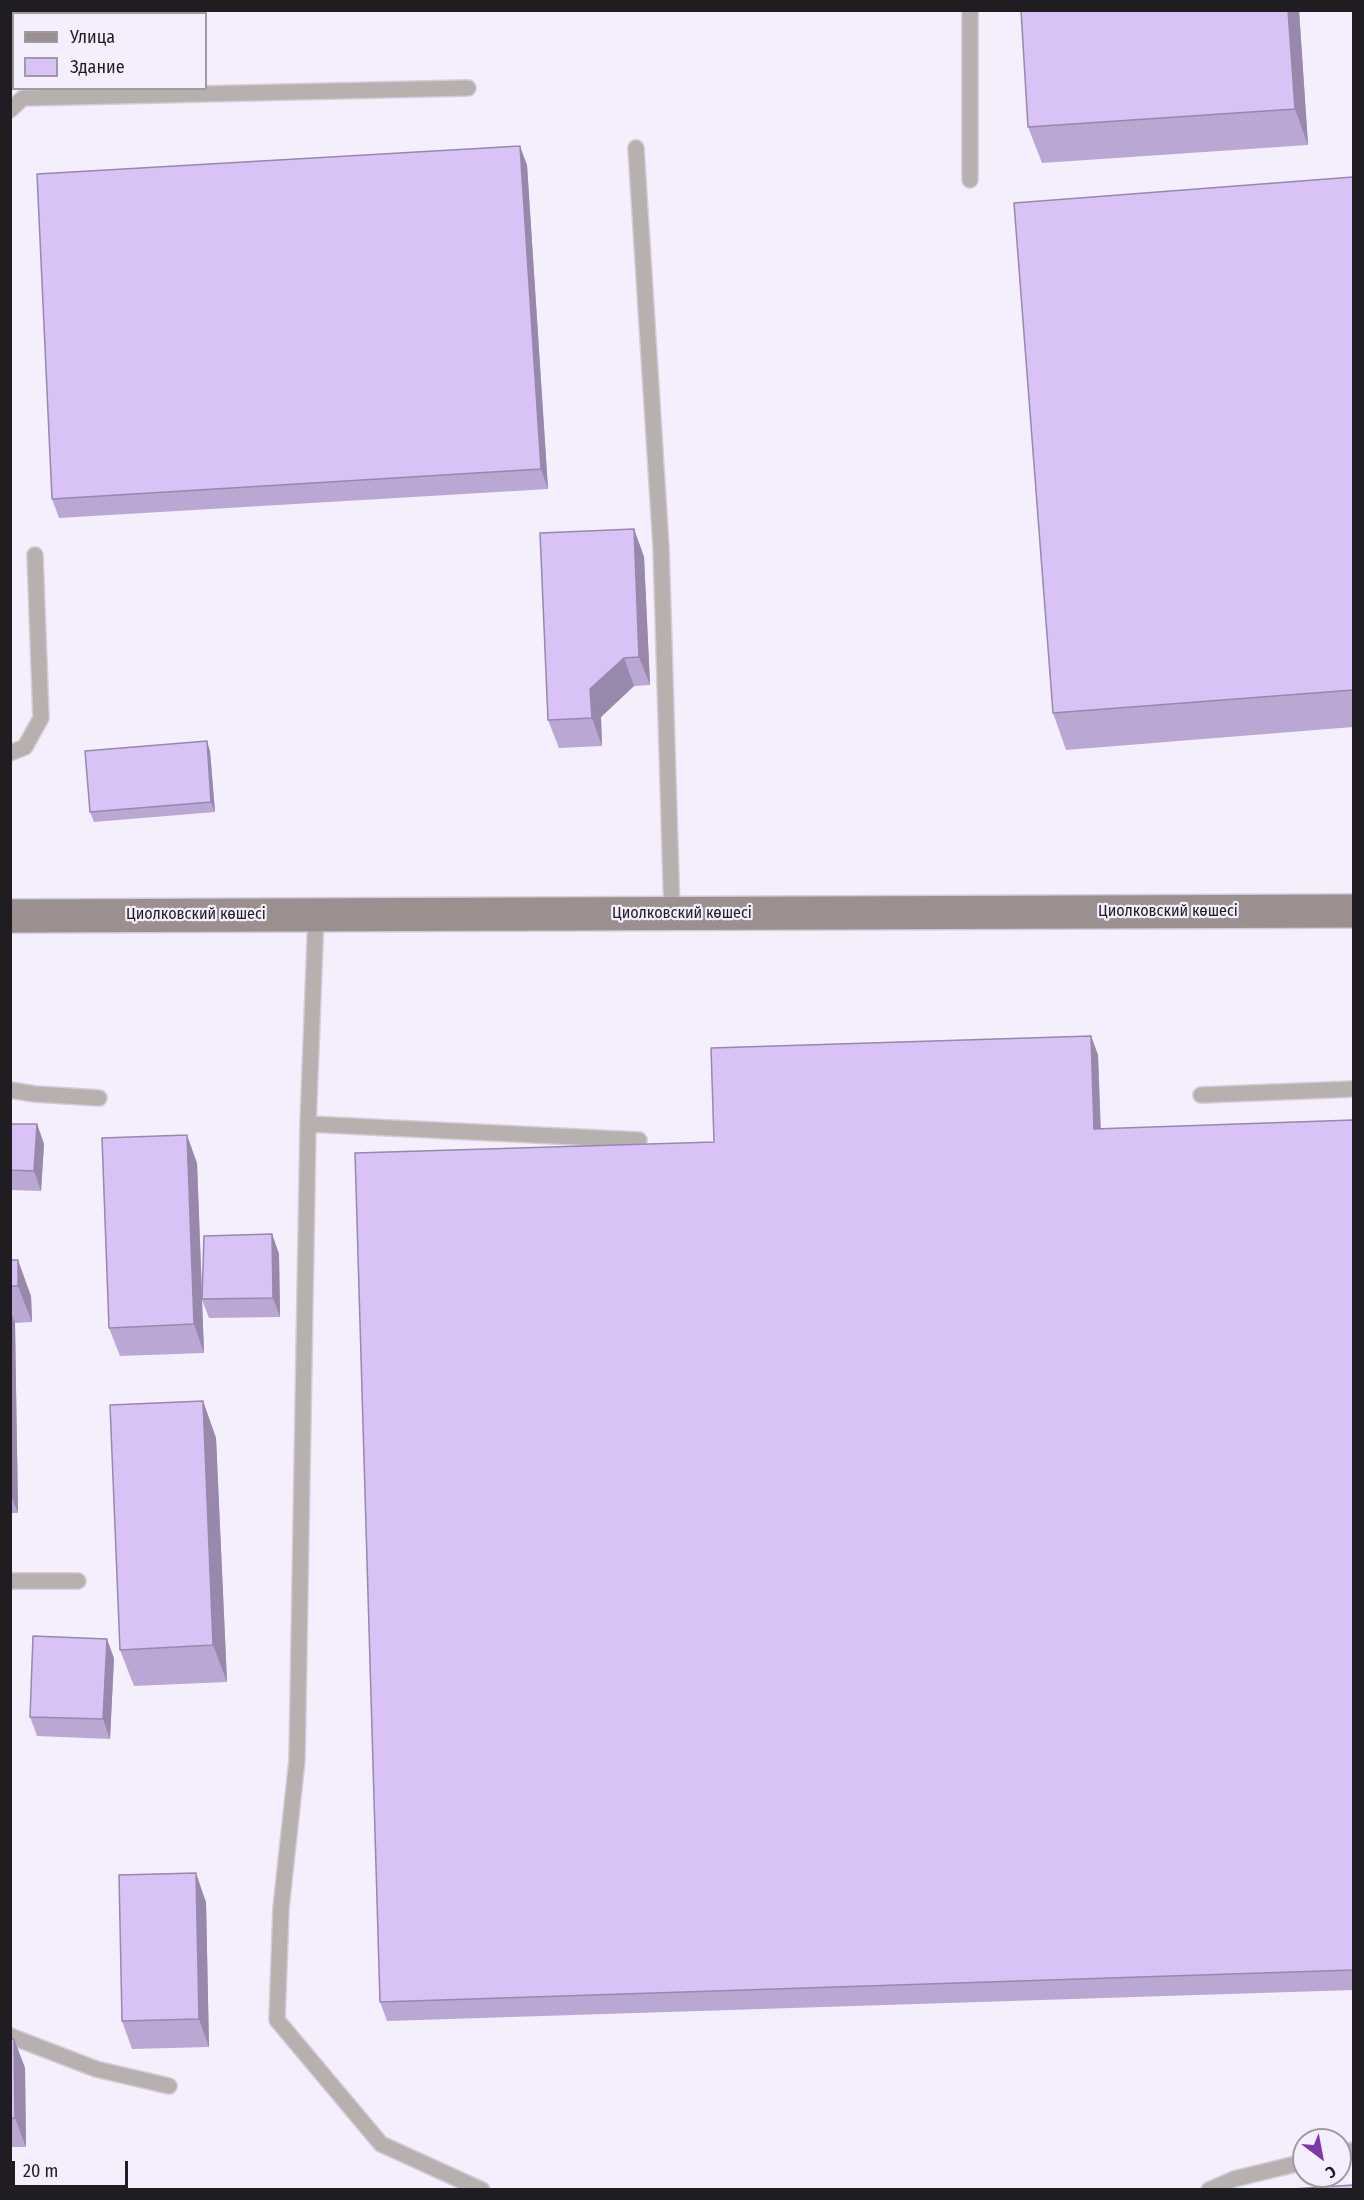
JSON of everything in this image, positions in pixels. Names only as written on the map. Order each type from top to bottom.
[{"type":"street","name":"Циолковский көшесі","points":[[10,916],[1353,911]]},
{"type":"lane","points":[[970,10],[970,180]]},
{"type":"lane","points":[[10,110],[23,99],[468,88]]},
{"type":"lane","points":[[636,148],[661,547],[672,914]]},
{"type":"lane","points":[[10,753],[25,747],[41,718],[35,555]]},
{"type":"lane","points":[[316,915],[308,1124],[297,1760],[281,1908],[277,2019],[381,2144],[482,2190]]},
{"type":"lane","points":[[1201,1095],[1353,1089]]},
{"type":"lane","points":[[10,1090],[99,1098]]},
{"type":"lane","points":[[308,1124],[639,1140]]},
{"type":"lane","points":[[10,1581],[78,1581]]},
{"type":"lane","points":[[10,2036],[96,2068],[169,2086]]},
{"type":"lane","points":[[1209,2190],[1234,2179],[1292,2165]]},
{"type":"building","points":[[1021,10],[1288,10],[1295,109],[1028,127]]},
{"type":"building","points":[[520,146],[541,469],[52,499],[37,174]]},
{"type":"building","points":[[1353,177],[1353,690],[1053,713],[1014,203]]},
{"type":"building","points":[[634,529],[639,657],[624,658],[590,689],[592,718],[548,720],[540,533]]},
{"type":"building","points":[[207,741],[211,802],[90,812],[85,751]]},
{"type":"building","points":[[1091,1036],[1094,1129],[1353,1120],[1353,1970],[380,2002],[355,1153],[714,1142],[711,1048]]},
{"type":"building","points":[[10,1124],[37,1124],[34,1171],[10,1170]]},
{"type":"building","points":[[187,1135],[194,1324],[109,1328],[102,1138]]},
{"type":"building","points":[[272,1234],[273,1298],[202,1299],[204,1236]]},
{"type":"building","points":[[10,1260],[18,1260],[18,1286],[10,1286]]},
{"type":"building","points":[[203,1401],[213,1645],[120,1650],[110,1405]]},
{"type":"building","points":[[33,1636],[107,1639],[103,1719],[30,1717]]},
{"type":"building","points":[[196,1873],[199,2019],[122,2021],[119,1875]]},
{"type":"building","points":[[10,2039],[14,2039],[15,2118],[10,2118]]},
{"type":"building","points":[[1352,2185],[1353,2190],[1277,2190],[1352,2188]]}]
